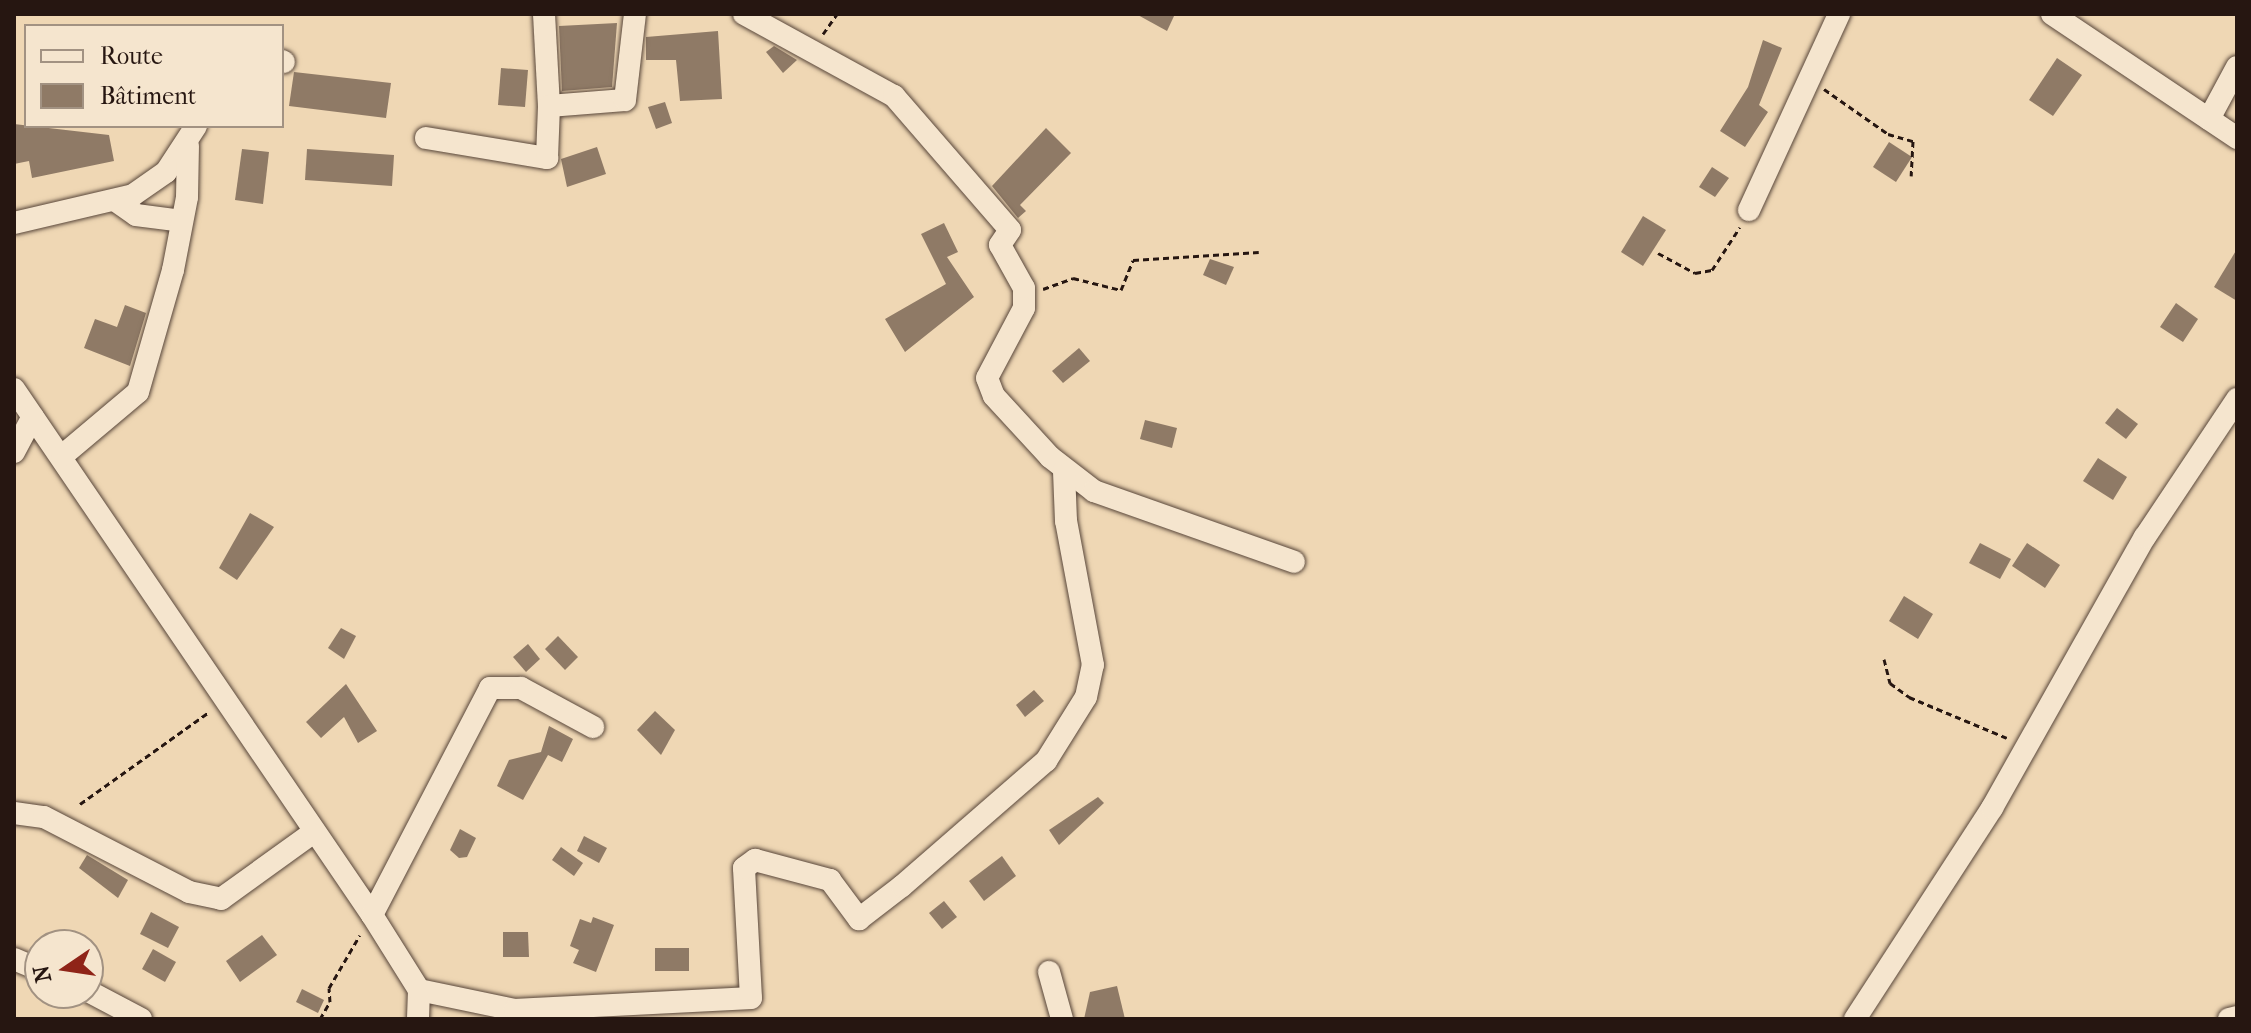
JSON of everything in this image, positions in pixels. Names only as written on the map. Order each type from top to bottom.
[{"type":"street","points":[[426,138],[547,158],[549,106],[544,14]]},
{"type":"street","points":[[549,106],[625,100],[635,14]]},
{"type":"street","points":[[744,14],[894,96],[1010,230],[1000,245],[1024,288],[1024,308],[987,378],[994,396],[1064,471],[1094,491],[1294,562]]},
{"type":"street","points":[[1749,210],[1839,14]]},
{"type":"street","points":[[2052,14],[2237,138]]},
{"type":"street","points":[[2209,119],[2237,67]]},
{"type":"street","points":[[14,223],[116,201],[147,187],[192,136]]},
{"type":"street","points":[[62,456],[138,392],[182,221],[192,136]]},
{"type":"street","points":[[116,201],[136,215],[182,221]]},
{"type":"street","points":[[14,389],[225,700],[311,834],[372,915],[419,990],[418,1019]]},
{"type":"street","points":[[1855,1019],[2024,748],[2145,537],[2237,399]]},
{"type":"street","points":[[14,452],[33,417]]},
{"type":"street","points":[[419,990],[515,1010],[751,998],[744,868],[755,860],[830,880],[859,919],[902,886],[1046,761],[1086,697],[1093,665],[1066,521],[1064,471]]},
{"type":"street","points":[[372,915],[490,688],[521,688],[593,727]]},
{"type":"street","points":[[14,813],[44,817],[189,892],[221,899],[311,834]]},
{"type":"street","points":[[1049,972],[1062,1019]]},
{"type":"street","points":[[104,999],[141,1019]]},
{"type":"street","points":[[2229,1019],[2237,1017]]},
{"type":"path","points":[[811,50],[837,14]]},
{"type":"path","points":[[1807,80],[1888,134],[1913,141],[1911,176]]},
{"type":"path","points":[[1658,253],[1695,273],[1712,270],[1749,210]]},
{"type":"path","points":[[1024,288],[1056,289],[1073,278],[1121,290],[1133,260],[1259,252]]},
{"type":"path","points":[[1884,659],[1890,683],[1909,697],[1950,718],[1984,725],[2024,748]]},
{"type":"path","points":[[80,804],[225,700]]},
{"type":"path","points":[[320,1019],[330,1002],[329,988],[372,915]]},
{"type":"building","points":[[1136,14],[1175,14],[1167,31]]},
{"type":"building","points":[[617,23],[612,87],[562,91],[559,26]]},
{"type":"building","points":[[718,31],[722,99],[680,101],[676,60],[646,60],[646,37]]},
{"type":"building","points":[[1763,40],[1782,48],[1759,105],[1768,112],[1745,147],[1720,131],[1748,87]]},
{"type":"building","points":[[774,46],[797,60],[783,73],[766,52]]},
{"type":"building","points":[[2057,58],[2082,75],[2053,116],[2029,100]]},
{"type":"building","points":[[501,68],[528,70],[525,107],[498,105]]},
{"type":"building","points":[[294,72],[391,83],[386,118],[289,106]]},
{"type":"building","points":[[665,102],[672,123],[656,129],[648,107]]},
{"type":"building","points":[[14,124],[24,125],[24,128],[109,135],[114,161],[32,178],[29,161],[14,164]]},
{"type":"building","points":[[1046,128],[1071,153],[1020,205],[1026,211],[1018,218],[992,186]]},
{"type":"building","points":[[1889,142],[1912,157],[1896,182],[1873,167]]},
{"type":"building","points":[[597,147],[606,174],[567,187],[561,159]]},
{"type":"building","points":[[242,149],[269,152],[263,204],[235,200]]},
{"type":"building","points":[[307,149],[394,155],[392,186],[305,180]]},
{"type":"building","points":[[1712,167],[1729,178],[1715,197],[1699,187]]},
{"type":"building","points":[[1643,216],[1666,230],[1643,266],[1621,252]]},
{"type":"building","points":[[944,223],[958,252],[947,257],[974,297],[905,352],[885,319],[946,284],[921,234]]},
{"type":"building","points":[[2237,249],[2237,301],[2214,287]]},
{"type":"building","points":[[1210,259],[1234,267],[1226,285],[1203,275]]},
{"type":"building","points":[[2176,303],[2198,319],[2183,342],[2160,327]]},
{"type":"building","points":[[125,305],[146,313],[130,366],[84,348],[95,319],[117,327]]},
{"type":"building","points":[[1079,348],[1090,361],[1063,383],[1052,371]]},
{"type":"building","points":[[2117,408],[2138,424],[2126,439],[2105,423]]},
{"type":"building","points":[[1145,420],[1177,428],[1172,448],[1140,439]]},
{"type":"building","points":[[2098,458],[2127,477],[2113,500],[2083,481]]},
{"type":"building","points":[[250,513],[274,527],[237,580],[219,568]]},
{"type":"building","points":[[1980,543],[2011,559],[2000,579],[1969,563]]},
{"type":"building","points":[[2027,543],[2060,565],[2045,588],[2012,566]]},
{"type":"building","points":[[1904,596],[1933,614],[1918,639],[1889,621]]},
{"type":"building","points":[[341,628],[356,636],[344,659],[328,648]]},
{"type":"building","points":[[558,636],[578,657],[565,670],[545,649]]},
{"type":"building","points":[[528,644],[540,659],[526,672],[513,657]]},
{"type":"building","points":[[346,684],[377,731],[358,743],[344,717],[321,738],[306,722]]},
{"type":"building","points":[[1034,690],[1044,701],[1025,717],[1016,705]]},
{"type":"building","points":[[655,711],[675,730],[661,755],[637,730]]},
{"type":"building","points":[[549,726],[573,739],[562,762],[548,755],[523,800],[497,786],[509,760],[541,752]]},
{"type":"building","points":[[1098,797],[1104,803],[1059,845],[1049,830]]},
{"type":"building","points":[[460,829],[476,838],[467,857],[459,858],[450,850]]},
{"type":"building","points":[[584,836],[607,848],[599,863],[577,851]]},
{"type":"building","points":[[561,847],[583,863],[574,876],[552,860]]},
{"type":"building","points":[[87,855],[128,880],[118,898],[79,868]]},
{"type":"building","points":[[1002,856],[1016,876],[984,901],[969,881]]},
{"type":"building","points":[[944,901],[957,917],[942,929],[929,913]]},
{"type":"building","points":[[151,912],[179,927],[168,948],[140,934]]},
{"type":"building","points":[[593,917],[614,925],[596,972],[573,963],[579,950],[570,946],[580,919],[591,923]]},
{"type":"building","points":[[503,932],[528,932],[529,957],[503,957]]},
{"type":"building","points":[[262,935],[277,955],[240,982],[226,961]]},
{"type":"building","points":[[655,948],[689,948],[689,971],[655,971]]},
{"type":"building","points":[[153,949],[176,962],[165,982],[142,969]]},
{"type":"building","points":[[1117,986],[1125,1019],[1084,1019],[1090,992]]},
{"type":"building","points":[[302,989],[324,1000],[318,1013],[296,1002]]}]
